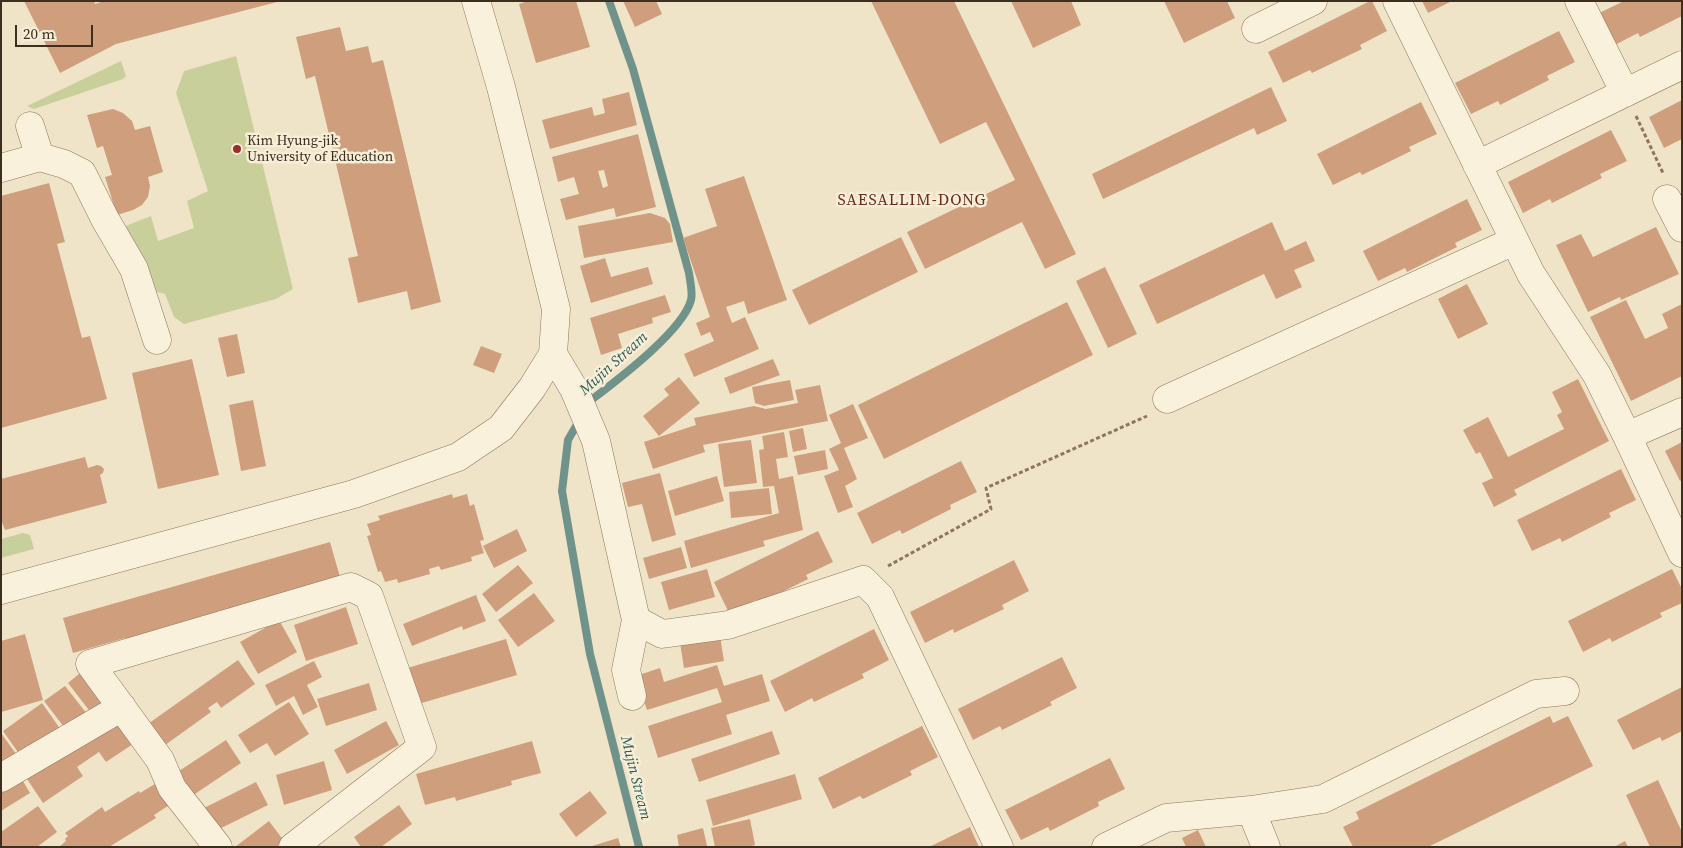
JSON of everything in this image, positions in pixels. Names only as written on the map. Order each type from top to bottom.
[{"type":"street","points":[[1,590],[354,494],[458,457],[501,428],[532,388],[553,354],[556,309],[501,87],[476,1]]},
{"type":"street","points":[[1256,29],[1313,1]]},
{"type":"street","points":[[1398,1],[1514,241],[1531,274],[1597,375],[1682,554]]},
{"type":"street","points":[[1579,1],[1625,92]]},
{"type":"street","points":[[1477,165],[1682,65]]},
{"type":"street","points":[[30,126],[40,157]]},
{"type":"street","points":[[1,168],[40,157],[64,164],[82,173],[105,219],[134,269],[157,340]]},
{"type":"street","points":[[1667,199],[1682,228]]},
{"type":"street","points":[[1167,399],[1514,241]]},
{"type":"street","points":[[553,354],[574,389],[596,442],[636,620],[626,670],[632,696]]},
{"type":"street","points":[[1627,436],[1682,412]]},
{"type":"street","points":[[636,620],[662,634],[728,625],[863,580],[880,598],[999,847]]},
{"type":"street","points":[[218,847],[172,788],[160,760],[90,664],[351,587],[369,596],[422,747],[293,847]]},
{"type":"street","points":[[1106,847],[1166,818],[1251,810],[1323,799],[1536,694],[1565,691]]},
{"type":"street","points":[[1,778],[122,707]]},
{"type":"street","points":[[1251,810],[1266,847]]},
{"type":"path","points":[[1625,92],[1666,179],[1667,199]]},
{"type":"path","points":[[863,580],[991,509],[986,488],[1151,414],[1167,399]]},
{"type":"green space","points":[[236,56],[293,289],[276,299],[184,324],[174,317],[165,294],[149,290],[123,227],[151,216],[158,241],[194,228],[187,201],[208,191],[176,93],[184,71]]},
{"type":"green space","points":[[121,61],[126,76],[123,79],[34,109],[27,106]]},
{"type":"green space","points":[[23,533],[30,535],[34,549],[1,558],[1,539]]},
{"type":"building","points":[[24,1],[94,1],[95,4],[104,1],[277,2],[116,44],[60,73]]},
{"type":"building","points":[[528,1],[576,1],[590,47],[536,63],[519,4]]},
{"type":"building","points":[[623,1],[656,1],[662,14],[635,27]]},
{"type":"building","points":[[871,1],[954,1],[1076,254],[1045,269],[1022,222],[925,269],[907,232],[1015,180],[986,122],[940,144]]},
{"type":"building","points":[[1011,1],[1071,1],[1081,25],[1033,48]]},
{"type":"building","points":[[1164,1],[1227,1],[1235,18],[1184,43]]},
{"type":"building","points":[[1372,1],[1387,31],[1360,45],[1362,49],[1312,73],[1310,70],[1283,83],[1268,52]]},
{"type":"building","points":[[1422,1],[1452,1],[1428,13]]},
{"type":"building","points":[[1624,1],[1682,1],[1682,16],[1640,37],[1638,33],[1611,47],[1595,15]]},
{"type":"building","points":[[340,27],[346,51],[368,46],[372,63],[383,60],[441,302],[411,310],[407,291],[358,303],[348,258],[358,256],[315,76],[306,79],[296,37]]},
{"type":"building","points":[[1559,31],[1575,62],[1547,76],[1549,80],[1500,105],[1498,101],[1471,114],[1455,83]]},
{"type":"building","points":[[1271,87],[1287,121],[1257,135],[1254,128],[1103,199],[1092,174]]},
{"type":"building","points":[[629,92],[637,125],[550,149],[542,120],[592,107],[594,116],[605,113],[602,99]]},
{"type":"building","points":[[1682,100],[1682,139],[1664,148],[1649,117]]},
{"type":"building","points":[[1421,102],[1437,134],[1409,147],[1411,151],[1362,175],[1360,172],[1333,185],[1317,154]]},
{"type":"building","points":[[113,109],[123,113],[132,121],[135,130],[150,126],[163,172],[148,177],[150,186],[148,197],[142,205],[117,215],[105,177],[112,175],[103,146],[97,148],[87,115]]},
{"type":"building","points":[[1611,130],[1627,161],[1600,174],[1602,178],[1552,203],[1550,199],[1523,213],[1508,182]]},
{"type":"building","points":[[638,134],[656,207],[616,217],[614,208],[566,220],[560,199],[579,194],[574,177],[558,182],[552,157]],"holes":[[[604,170],[608,186],[603,188],[598,171]]]},
{"type":"building","points":[[744,176],[787,300],[748,314],[744,301],[726,307],[732,323],[745,317],[759,349],[694,377],[684,354],[714,341],[710,332],[701,336],[696,323],[710,317],[683,238],[717,226],[705,189]]},
{"type":"building","points":[[49,183],[65,242],[57,244],[82,338],[90,336],[107,399],[1,428],[1,196]]},
{"type":"building","points":[[1467,199],[1482,230],[1455,243],[1457,247],[1407,272],[1405,268],[1378,281],[1363,251]]},
{"type":"building","points":[[650,213],[665,218],[670,224],[673,242],[584,258],[578,226]]},
{"type":"building","points":[[1272,222],[1285,251],[1306,241],[1315,261],[1294,270],[1302,287],[1276,299],[1264,274],[1157,324],[1139,285]]},
{"type":"building","points":[[1656,227],[1679,274],[1621,300],[1620,297],[1588,312],[1556,245],[1581,234],[1593,257]]},
{"type":"building","points":[[901,237],[918,272],[809,325],[792,290]]},
{"type":"building","points":[[605,258],[611,277],[648,267],[653,284],[591,303],[580,266]]},
{"type":"building","points":[[1105,267],[1137,334],[1108,348],[1076,281]]},
{"type":"building","points":[[1467,284],[1488,324],[1458,339],[1438,299]]},
{"type":"building","points":[[665,295],[671,312],[652,318],[653,323],[618,334],[622,348],[601,355],[590,318]]},
{"type":"building","points":[[1626,300],[1645,339],[1668,328],[1662,314],[1682,304],[1682,376],[1631,401],[1590,317]]},
{"type":"building","points":[[1067,302],[1093,355],[884,459],[858,405]]},
{"type":"building","points":[[237,334],[245,373],[227,377],[218,338]]},
{"type":"building","points":[[481,346],[502,354],[494,373],[473,365]]},
{"type":"building","points":[[192,359],[219,475],[158,489],[132,373]]},
{"type":"building","points":[[773,359],[780,375],[730,394],[724,378]]},
{"type":"building","points":[[679,377],[700,403],[659,436],[643,416],[669,395],[664,389]]},
{"type":"building","points":[[1578,379],[1609,441],[1514,490],[1517,495],[1494,507],[1482,483],[1493,478],[1480,452],[1476,454],[1463,430],[1488,417],[1508,457],[1564,429],[1557,415],[1562,412],[1552,392]]},
{"type":"building","points":[[790,380],[794,400],[764,406],[755,403],[752,387]]},
{"type":"building","points":[[820,385],[828,421],[703,445],[705,452],[653,469],[644,442],[696,425],[694,418],[754,406],[766,409],[798,403],[795,390]]},
{"type":"building","points":[[253,400],[266,466],[241,471],[229,405]]},
{"type":"building","points":[[853,404],[868,438],[844,448],[857,479],[845,486],[853,507],[838,513],[824,476],[839,470],[829,449],[841,443],[829,415]]},
{"type":"building","points":[[803,428],[807,449],[793,452],[789,431]]},
{"type":"building","points":[[784,432],[788,457],[776,459],[779,479],[793,476],[803,530],[763,541],[765,546],[691,568],[684,541],[779,513],[774,486],[763,487],[759,450],[764,449],[762,436]]},
{"type":"building","points":[[751,440],[757,483],[724,487],[718,444]]},
{"type":"building","points":[[1682,442],[1682,480],[1680,481],[1665,451]]},
{"type":"building","points":[[825,450],[828,469],[798,475],[794,456]]},
{"type":"building","points":[[85,457],[88,468],[97,465],[104,469],[100,475],[107,503],[5,530],[1,520],[1,479]]},
{"type":"building","points":[[961,461],[977,492],[950,505],[951,509],[902,534],[900,530],[872,544],[857,513]]},
{"type":"building","points":[[1621,469],[1636,500],[1609,513],[1611,517],[1562,542],[1560,538],[1532,551],[1517,520]]},
{"type":"building","points":[[660,473],[676,535],[652,542],[642,504],[628,507],[622,483]]},
{"type":"building","points":[[717,476],[724,501],[675,516],[668,491]]},
{"type":"building","points":[[769,488],[772,514],[731,518],[729,492]]},
{"type":"building","points":[[452,494],[453,498],[467,494],[470,506],[474,504],[484,540],[480,541],[484,553],[471,557],[472,561],[441,570],[439,566],[429,569],[430,574],[398,583],[397,579],[385,582],[381,571],[378,572],[367,536],[371,535],[367,524],[380,520],[378,516]]},
{"type":"building","points":[[517,529],[527,551],[494,568],[483,546]]},
{"type":"building","points":[[818,531],[833,562],[806,575],[808,579],[758,604],[756,600],[729,613],[714,582]]},
{"type":"building","points":[[330,542],[340,577],[158,629],[160,634],[127,644],[125,638],[73,653],[63,618]]},
{"type":"building","points":[[681,547],[687,568],[649,579],[643,558]]},
{"type":"building","points":[[1014,560],[1029,591],[1002,605],[1004,609],[954,633],[953,629],[925,643],[910,612]]},
{"type":"building","points":[[518,565],[533,583],[496,612],[482,594]]},
{"type":"building","points":[[707,569],[715,597],[669,610],[661,582]]},
{"type":"building","points":[[1672,569],[1682,589],[1682,603],[1660,613],[1662,617],[1612,642],[1610,638],[1583,652],[1568,621]]},
{"type":"building","points":[[534,593],[555,621],[518,647],[498,620]]},
{"type":"building","points":[[476,595],[486,621],[463,630],[462,626],[412,646],[403,624]]},
{"type":"building","points":[[346,607],[358,644],[306,661],[294,625]]},
{"type":"building","points":[[279,620],[297,652],[258,674],[240,642]]},
{"type":"building","points":[[874,629],[889,660],[862,674],[864,678],[814,702],[812,698],[785,712],[770,681]]},
{"type":"building","points":[[25,634],[43,700],[1,712],[1,641]]},
{"type":"building","points":[[720,636],[724,661],[684,668],[680,643]]},
{"type":"building","points":[[506,639],[517,675],[415,705],[404,669]]},
{"type":"building","points":[[1062,657],[1077,688],[1050,702],[1052,705],[1002,730],[1000,726],[973,740],[958,709]]},
{"type":"building","points":[[238,660],[255,684],[221,708],[217,702],[208,708],[211,712],[161,748],[145,726]]},
{"type":"building","points":[[314,661],[322,677],[307,685],[318,707],[303,715],[294,696],[276,706],[265,685]]},
{"type":"building","points":[[717,665],[724,686],[762,674],[770,701],[726,715],[732,734],[658,758],[648,726],[722,702],[717,688],[647,710],[636,676],[660,668],[664,682]]},
{"type":"building","points":[[86,668],[114,703],[95,718],[68,683]]},
{"type":"building","points":[[369,683],[377,710],[326,726],[317,699]]},
{"type":"building","points":[[65,686],[88,715],[67,731],[44,701]]},
{"type":"building","points":[[1682,687],[1682,731],[1662,741],[1660,737],[1633,750],[1617,720]]},
{"type":"building","points":[[289,702],[309,734],[275,756],[267,743],[250,753],[238,735]]},
{"type":"building","points":[[42,703],[61,730],[22,758],[3,731]]},
{"type":"building","points":[[117,715],[136,742],[106,762],[99,752],[77,767],[83,776],[43,803],[25,776]]},
{"type":"building","points":[[1550,716],[1553,723],[1568,716],[1593,766],[1428,847],[1353,847],[1343,827],[1359,819],[1356,812]]},
{"type":"building","points":[[386,721],[399,745],[347,774],[334,750]]},
{"type":"building","points":[[922,726],[938,757],[910,771],[912,775],[863,799],[860,796],[833,809],[818,778]]},
{"type":"building","points":[[772,731],[780,754],[699,782],[691,759]]},
{"type":"building","points":[[1,733],[19,758],[1,771]]},
{"type":"building","points":[[226,740],[241,763],[189,798],[173,775]]},
{"type":"building","points":[[532,741],[541,773],[511,781],[512,785],[456,801],[455,797],[425,805],[416,774]]},
{"type":"building","points":[[1110,758],[1125,789],[1098,802],[1099,806],[1050,831],[1048,827],[1021,840],[1005,810]]},
{"type":"building","points":[[324,761],[332,790],[284,805],[276,775]]},
{"type":"building","points":[[795,774],[802,799],[713,826],[706,800]]},
{"type":"building","points":[[20,776],[30,793],[1,811],[1,787]]},
{"type":"building","points":[[1658,780],[1682,832],[1682,847],[1650,847],[1626,795]]},
{"type":"building","points":[[158,782],[171,804],[154,815],[156,818],[109,847],[59,847],[66,841],[65,839],[68,836],[65,833],[102,807],[105,812],[139,791],[140,793]]},
{"type":"building","points":[[256,782],[268,805],[213,832],[202,809]]},
{"type":"building","points":[[590,791],[607,813],[576,837],[559,814]]},
{"type":"building","points":[[399,805],[412,824],[381,847],[361,847],[354,837]]},
{"type":"building","points":[[38,806],[57,832],[37,847],[1,847],[1,832]]},
{"type":"building","points":[[750,819],[755,845],[748,847],[715,847],[711,828]]},
{"type":"building","points":[[269,821],[284,841],[276,847],[235,847]]},
{"type":"building","points":[[970,827],[979,847],[929,847]]},
{"type":"building","points":[[703,828],[707,846],[679,847],[677,835]]},
{"type":"building","points":[[1198,830],[1206,847],[1186,847],[1182,838]]},
{"type":"building","points":[[618,838],[621,847],[592,847],[592,846]]},
{"type":"building","points":[[1625,841],[1628,847],[1614,847]]},
{"type":"waterway","name":"Mujin Stream","points":[[588,406],[590,401],[647,355],[676,326],[692,297],[689,273],[633,69],[609,1]]},
{"type":"waterway","name":"Mujin Stream","points":[[579,421],[568,440],[562,491],[590,654],[639,847]]},
{"type":"place","name":"Kim Hyung-jik University of Education","points":[[237,149]]},
{"type":"district","name":"SAESALLIM-DONG","points":[[912,201]]}]
